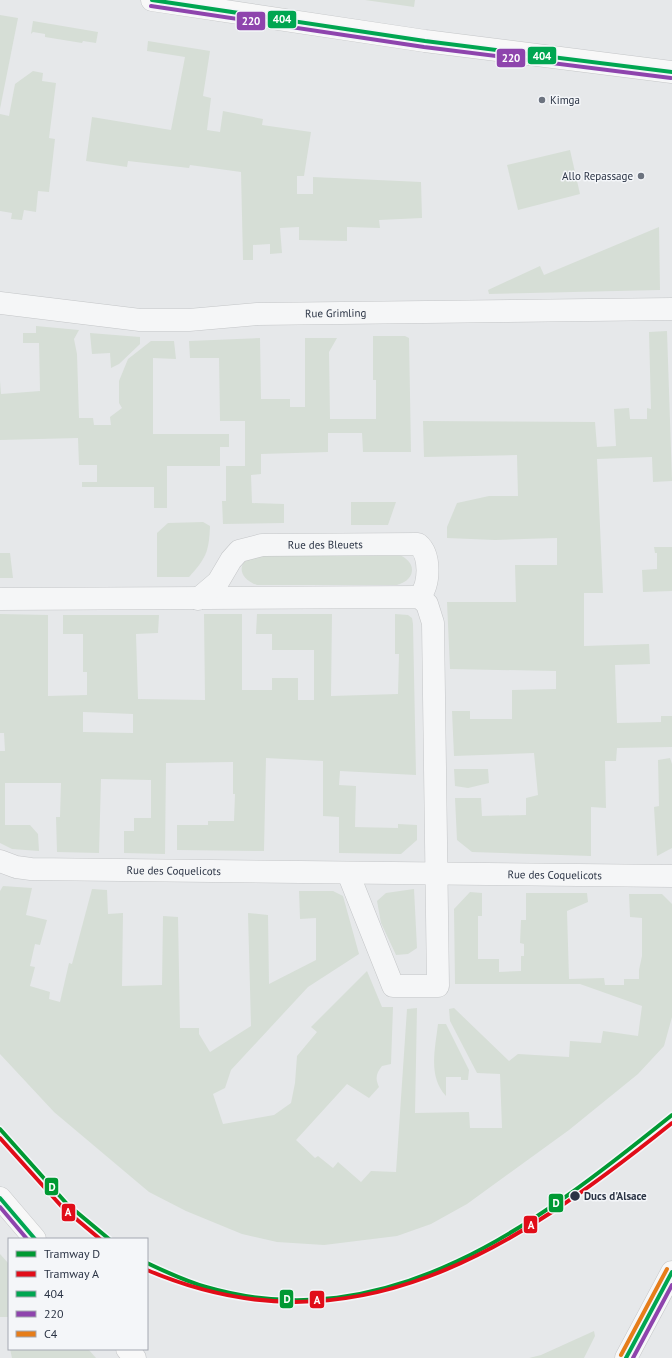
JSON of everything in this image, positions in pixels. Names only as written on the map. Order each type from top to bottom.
[{"type":"main road","points":[[152,0],[425,41],[672,72]]},
{"type":"main road","points":[[0,1198],[34,1238]]},
{"type":"main road","points":[[626,1358],[672,1272]]},
{"type":"main road","points":[[128,1350],[135,1358]]},
{"type":"street","name":"Rue Grimling","points":[[0,303],[140,320],[163,321],[257,314],[672,309]]},
{"type":"street","name":"Rue des Bleuets","points":[[198,599],[218,582],[231,560],[239,551],[247,548],[270,545],[418,544],[424,549],[426,557],[427,582],[424,592],[419,597]]},
{"type":"street","points":[[0,599],[419,597],[427,604],[433,623],[438,986],[393,986],[348,873]]},
{"type":"street","name":"Rue des Coquelicots","points":[[0,861],[16,867],[31,869],[672,876]]},
{"type":"shaded area","points":[[365,0],[415,0],[414,7]]},
{"type":"shaded area","points":[[0,15],[18,18],[0,109]]},
{"type":"shaded area","points":[[33,21],[98,32],[96,43],[83,41],[82,43],[45,37],[45,34],[33,32],[31,34]]},
{"type":"shaded area","points":[[148,41],[210,51],[203,96],[211,98],[207,130],[220,132],[223,111],[263,119],[262,125],[311,132],[304,176],[297,176],[297,194],[313,194],[313,177],[421,182],[422,218],[379,220],[380,228],[347,227],[347,241],[299,240],[299,227],[280,228],[282,253],[270,254],[270,244],[253,245],[253,260],[243,260],[241,172],[190,165],[189,168],[128,161],[127,167],[86,161],[92,117],[171,130],[185,57],[147,51]]},
{"type":"shaded area","points":[[33,71],[43,73],[42,81],[56,83],[49,138],[55,139],[49,192],[38,191],[36,212],[24,210],[22,220],[11,219],[12,213],[0,211],[0,114],[9,116],[15,84]]},
{"type":"shaded area","points":[[570,150],[580,194],[518,210],[507,165]]},
{"type":"shaded area","points":[[659,227],[660,290],[489,294],[488,290],[540,266],[544,275]]},
{"type":"shaded area","points":[[36,326],[79,330],[74,339],[77,354],[79,418],[93,418],[94,425],[111,425],[110,417],[122,408],[119,403],[119,381],[128,359],[151,341],[174,341],[176,359],[153,358],[153,434],[229,434],[229,447],[220,447],[220,466],[167,466],[167,508],[154,508],[154,487],[82,487],[82,482],[97,482],[97,465],[79,465],[78,438],[0,440],[0,381],[1,394],[40,391],[39,343],[23,343],[23,333],[36,333]]},
{"type":"shaded area","points":[[667,331],[672,481],[653,482],[652,457],[597,459],[603,593],[584,593],[584,646],[649,644],[650,664],[615,665],[617,723],[661,722],[661,716],[672,716],[672,747],[617,748],[616,761],[605,761],[606,808],[591,807],[591,856],[472,852],[457,840],[455,798],[481,798],[482,816],[526,815],[526,798],[538,795],[534,753],[454,756],[452,711],[470,711],[470,719],[512,719],[512,690],[556,689],[556,671],[450,669],[447,602],[516,602],[515,565],[557,565],[557,538],[495,540],[447,538],[447,527],[457,503],[489,496],[518,496],[517,455],[424,457],[423,421],[595,422],[597,447],[616,446],[614,409],[629,408],[630,419],[647,419],[647,408],[651,409],[649,332]]},
{"type":"shaded area","points":[[90,333],[140,337],[140,344],[119,364],[111,368],[110,353],[92,354]]},
{"type":"shaded area","points":[[373,336],[405,336],[409,338],[411,452],[363,452],[362,433],[328,433],[328,452],[261,454],[261,474],[251,475],[252,503],[284,504],[284,523],[223,524],[222,501],[226,501],[226,466],[245,466],[245,421],[220,421],[219,358],[190,358],[189,341],[260,338],[261,399],[290,399],[290,407],[305,407],[305,338],[337,338],[329,352],[330,419],[376,419],[376,380],[373,380]]},
{"type":"shaded area","points":[[351,502],[396,502],[388,525],[351,525]]},
{"type":"shaded area","points":[[203,522],[210,526],[209,542],[206,554],[195,570],[189,577],[157,577],[157,533],[168,523]]},
{"type":"shaded area","points":[[654,547],[672,547],[672,591],[643,592],[642,570],[657,569],[657,553],[655,553]]},
{"type":"shaded area","points":[[0,553],[10,553],[13,578],[0,578]]},
{"type":"shaded area","points":[[257,554],[397,554],[404,557],[408,561],[412,570],[408,579],[397,585],[257,585],[250,582],[243,574],[242,565],[245,560]]},
{"type":"shaded area","points":[[0,614],[48,615],[48,696],[87,695],[87,672],[83,672],[83,634],[63,634],[63,615],[159,615],[158,633],[136,634],[138,699],[205,700],[204,614],[242,614],[242,690],[272,690],[272,678],[298,678],[298,700],[314,700],[314,650],[272,650],[272,634],[256,634],[257,614],[332,614],[331,696],[398,694],[399,654],[395,654],[395,614],[408,615],[412,618],[413,624],[416,775],[340,771],[339,785],[356,786],[355,827],[398,828],[398,824],[417,825],[417,840],[401,854],[339,853],[339,817],[323,816],[323,761],[266,758],[264,851],[177,850],[177,825],[208,825],[208,821],[234,821],[235,794],[233,794],[233,762],[166,763],[165,854],[124,853],[124,831],[134,831],[134,818],[151,818],[151,780],[101,779],[99,853],[57,852],[56,817],[60,817],[61,783],[5,783],[5,825],[30,825],[38,834],[39,851],[12,849],[0,843],[0,751],[5,751],[4,733],[0,733]],"holes":[[[83,712],[133,714],[133,733],[83,732]]]},
{"type":"shaded area","points":[[670,758],[672,764],[672,848],[657,856],[654,807],[659,806],[658,760]]},
{"type":"shaded area","points":[[454,769],[488,769],[489,783],[468,788],[455,786]]},
{"type":"shaded area","points":[[3,886],[32,888],[26,915],[47,920],[40,945],[35,944],[30,966],[35,967],[30,986],[50,992],[49,999],[60,1002],[69,963],[72,964],[92,889],[107,890],[108,914],[123,913],[122,986],[162,985],[163,916],[178,917],[180,1028],[199,1028],[199,1034],[210,1052],[251,1026],[248,913],[268,915],[269,984],[316,960],[316,918],[300,919],[299,891],[333,891],[343,896],[359,954],[308,987],[231,1070],[225,1088],[213,1094],[223,1124],[274,1115],[291,1103],[295,1083],[297,1056],[317,1032],[311,1027],[367,971],[382,1007],[393,1007],[391,1064],[382,1066],[380,1069],[377,1074],[379,1087],[369,1098],[347,1084],[296,1140],[315,1158],[318,1156],[333,1168],[338,1162],[361,1182],[371,1171],[396,1172],[407,1009],[417,1008],[415,1113],[469,1112],[470,1128],[502,1128],[500,1074],[477,1073],[450,1021],[449,1009],[454,1008],[509,1061],[518,1054],[569,1057],[570,1041],[601,1043],[603,1031],[638,1036],[642,1006],[580,984],[455,984],[454,909],[470,892],[482,893],[482,916],[478,916],[478,959],[499,959],[499,972],[521,971],[521,956],[524,956],[524,944],[520,943],[521,920],[526,920],[526,893],[587,893],[588,902],[567,911],[569,979],[604,978],[605,985],[624,985],[624,979],[639,979],[642,956],[642,918],[630,917],[629,894],[662,894],[672,904],[672,1017],[664,1046],[638,1074],[569,1130],[467,1204],[431,1224],[397,1236],[324,1245],[277,1242],[242,1234],[186,1211],[149,1192],[54,1112],[0,1054],[0,891]]},
{"type":"shaded area","points":[[414,889],[417,948],[408,954],[396,955],[381,923],[377,901],[386,893]]},
{"type":"shaded area","points":[[438,1024],[446,1024],[469,1070],[468,1080],[461,1080],[461,1077],[446,1077],[446,1096],[440,1088],[437,1080],[434,1062]]},
{"type":"shaded area","points":[[0,1254],[8,1263],[8,1317],[0,1317]]},
{"type":"shaded area","points":[[594,1331],[595,1336],[584,1358],[529,1358],[541,1355]]},
{"type":"shaded area","points":[[10,1350],[89,1350],[96,1358],[12,1358]]},
{"type":"tram line","name":"D","points":[[148,1263],[168,1273],[206,1287],[273,1299],[337,1298],[398,1284],[457,1261],[514,1231],[568,1195],[621,1156],[672,1115]]},
{"type":"tram line","name":"A","points":[[148,1270],[222,1294],[294,1302],[362,1295],[428,1277],[491,1248],[553,1212],[613,1169],[672,1123]]},
{"type":"tram line","name":"D","points":[[0,1129],[67,1204],[108,1238]]},
{"type":"tram line","name":"A","points":[[0,1138],[63,1208],[99,1238]]},
{"type":"transit line","name":"404","points":[[152,0],[425,41],[672,72]]},
{"type":"transit line","name":"220","points":[[151,6],[424,47],[671,78]]},
{"type":"transit line","name":"404","points":[[0,1198],[34,1238]]},
{"type":"transit line","name":"220","points":[[0,1207],[26,1238]]},
{"type":"transit line","name":"C4","points":[[621,1355],[667,1269]]},
{"type":"transit line","name":"404","points":[[626,1358],[672,1272]]},
{"type":"transit line","name":"220","points":[[633,1358],[672,1285]]},
{"type":"place","name":"Kimga","points":[[542,100]]},
{"type":"place","name":"Allo Repassage","points":[[641,176]]},
{"type":"place","name":"Ducs d'Alsace","points":[[575,1196]]}]
